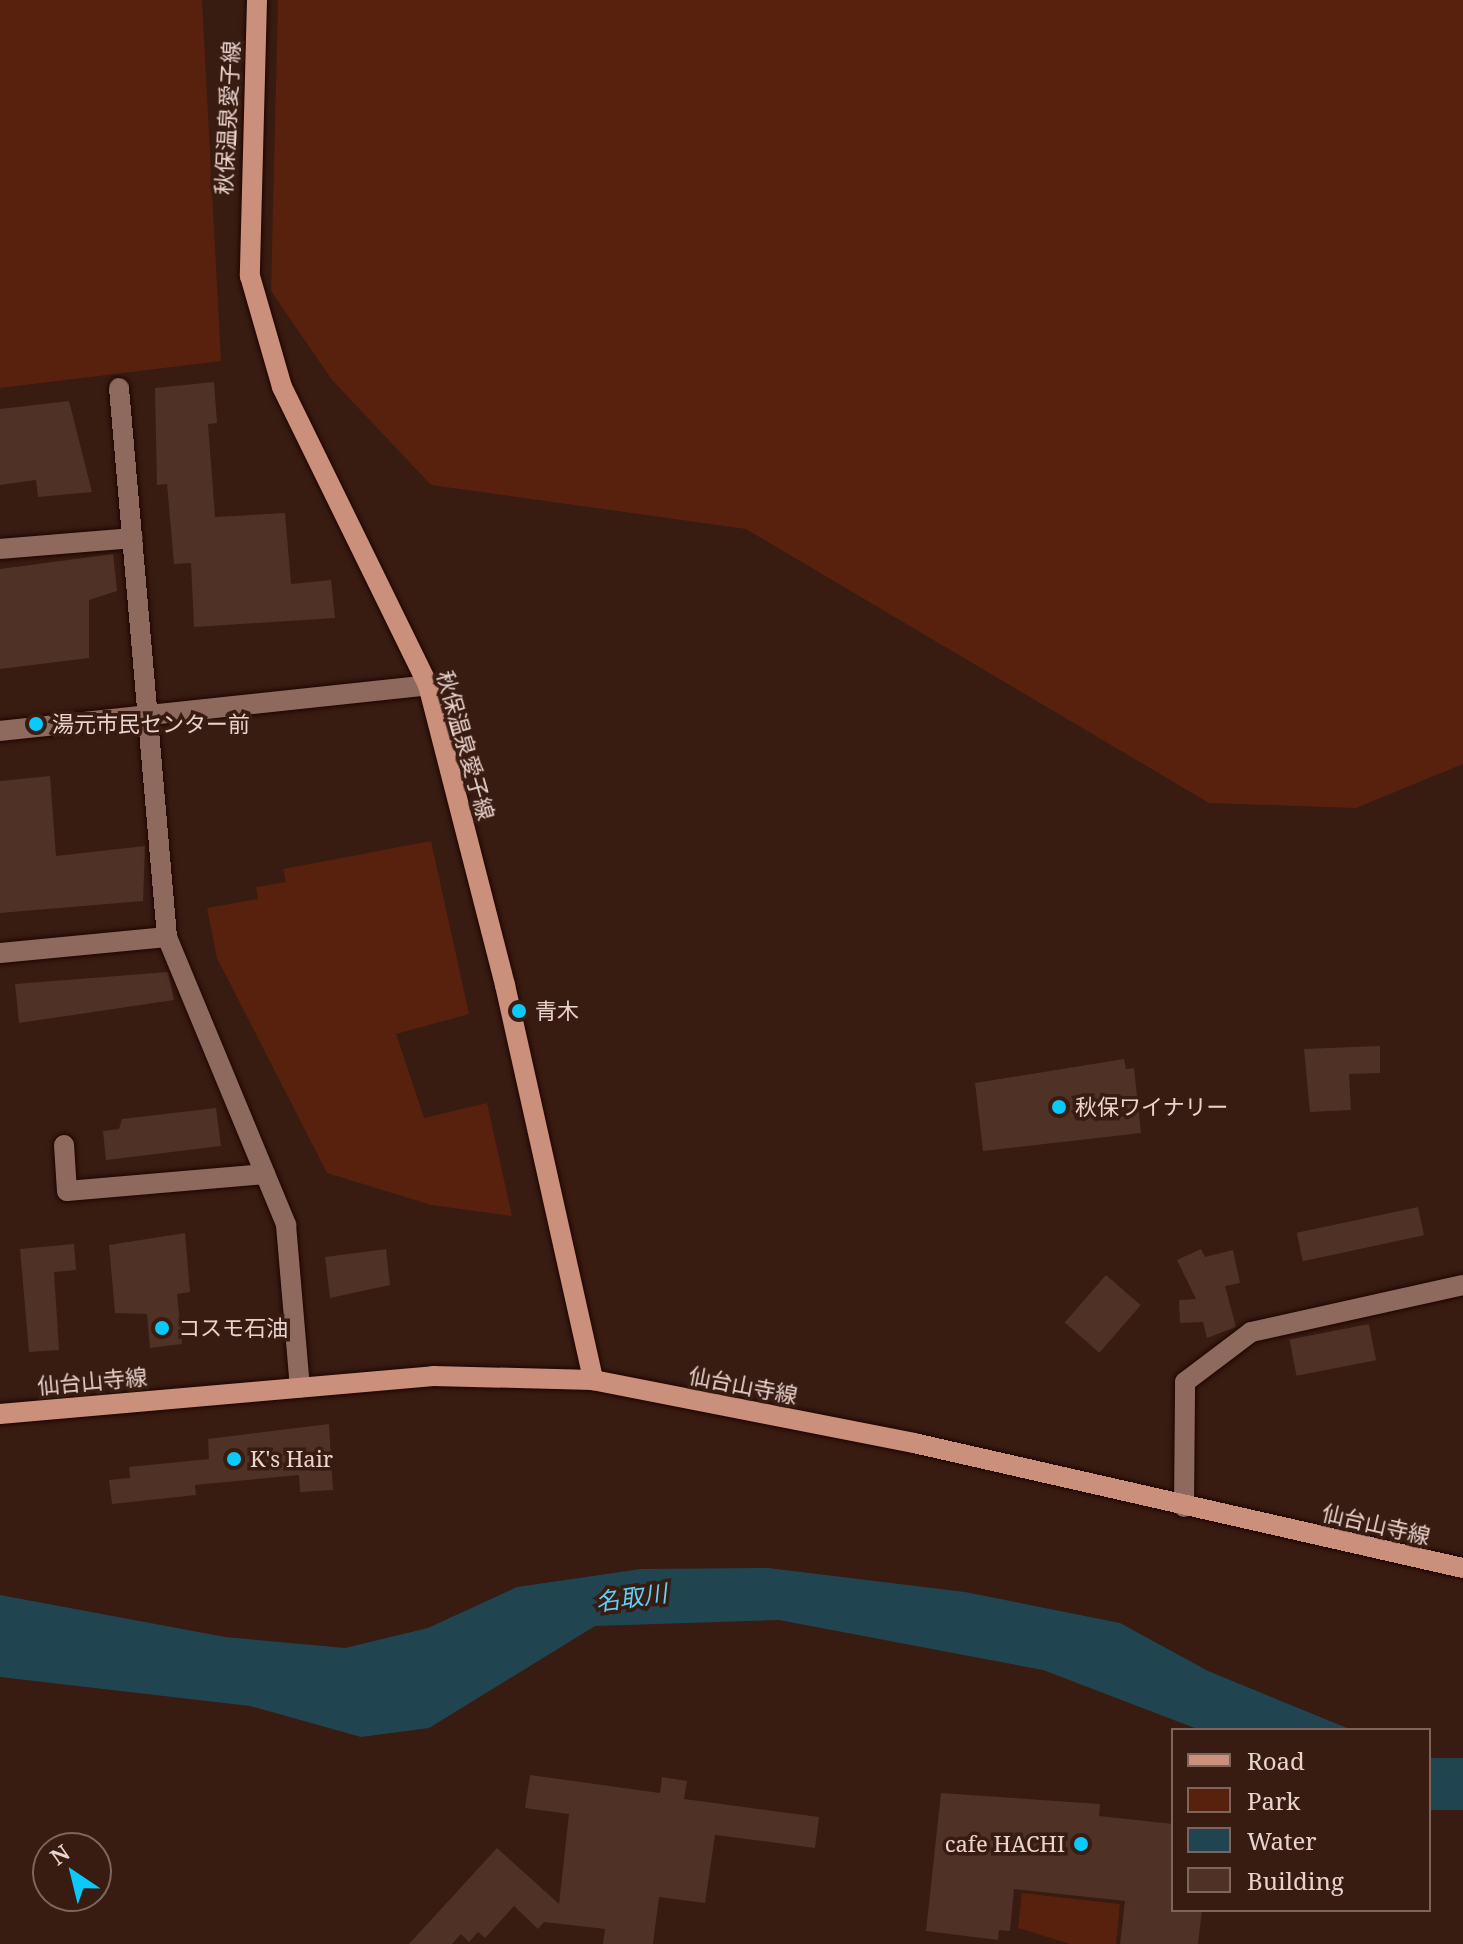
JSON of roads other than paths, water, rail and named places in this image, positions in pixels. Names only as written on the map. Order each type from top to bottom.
[{"type":"main road","name":"秋保温泉愛子線","points":[[257,0],[250,276],[282,387],[428,685],[505,985],[593,1380]]},
{"type":"main road","name":"仙台山寺線","points":[[0,1414],[433,1376],[593,1380],[1463,1568]]},
{"type":"street","points":[[119,388],[167,937],[286,1225],[300,1387]]},
{"type":"street","points":[[0,549],[133,538]]},
{"type":"street","points":[[0,731],[428,685]]},
{"type":"street","points":[[0,953],[167,937]]},
{"type":"street","points":[[64,1145],[67,1191],[265,1174]]},
{"type":"street","points":[[1184,1507],[1185,1382],[1251,1332],[1463,1285]]},
{"type":"water","name":"名取川","points":[[768,1568],[965,1592],[1120,1623],[1208,1671],[1347,1728],[1195,1728],[1043,1670],[779,1620],[595,1626],[429,1728],[361,1737],[250,1706],[0,1677],[0,1595],[225,1637],[345,1648],[428,1628],[517,1587],[641,1569]]},
{"type":"water","points":[[1431,1758],[1463,1758],[1463,1810],[1431,1810]]},
{"type":"place","name":"湯元市民センター前","points":[[36,724]]},
{"type":"place","name":"青木","points":[[519,1011]]},
{"type":"place","name":"秋保ワイナリー","points":[[1059,1107]]},
{"type":"place","name":"コスモ石油","points":[[162,1328]]},
{"type":"place","name":"K's Hair","points":[[234,1459]]},
{"type":"place","name":"cafe HACHI","points":[[1081,1844]]}]
